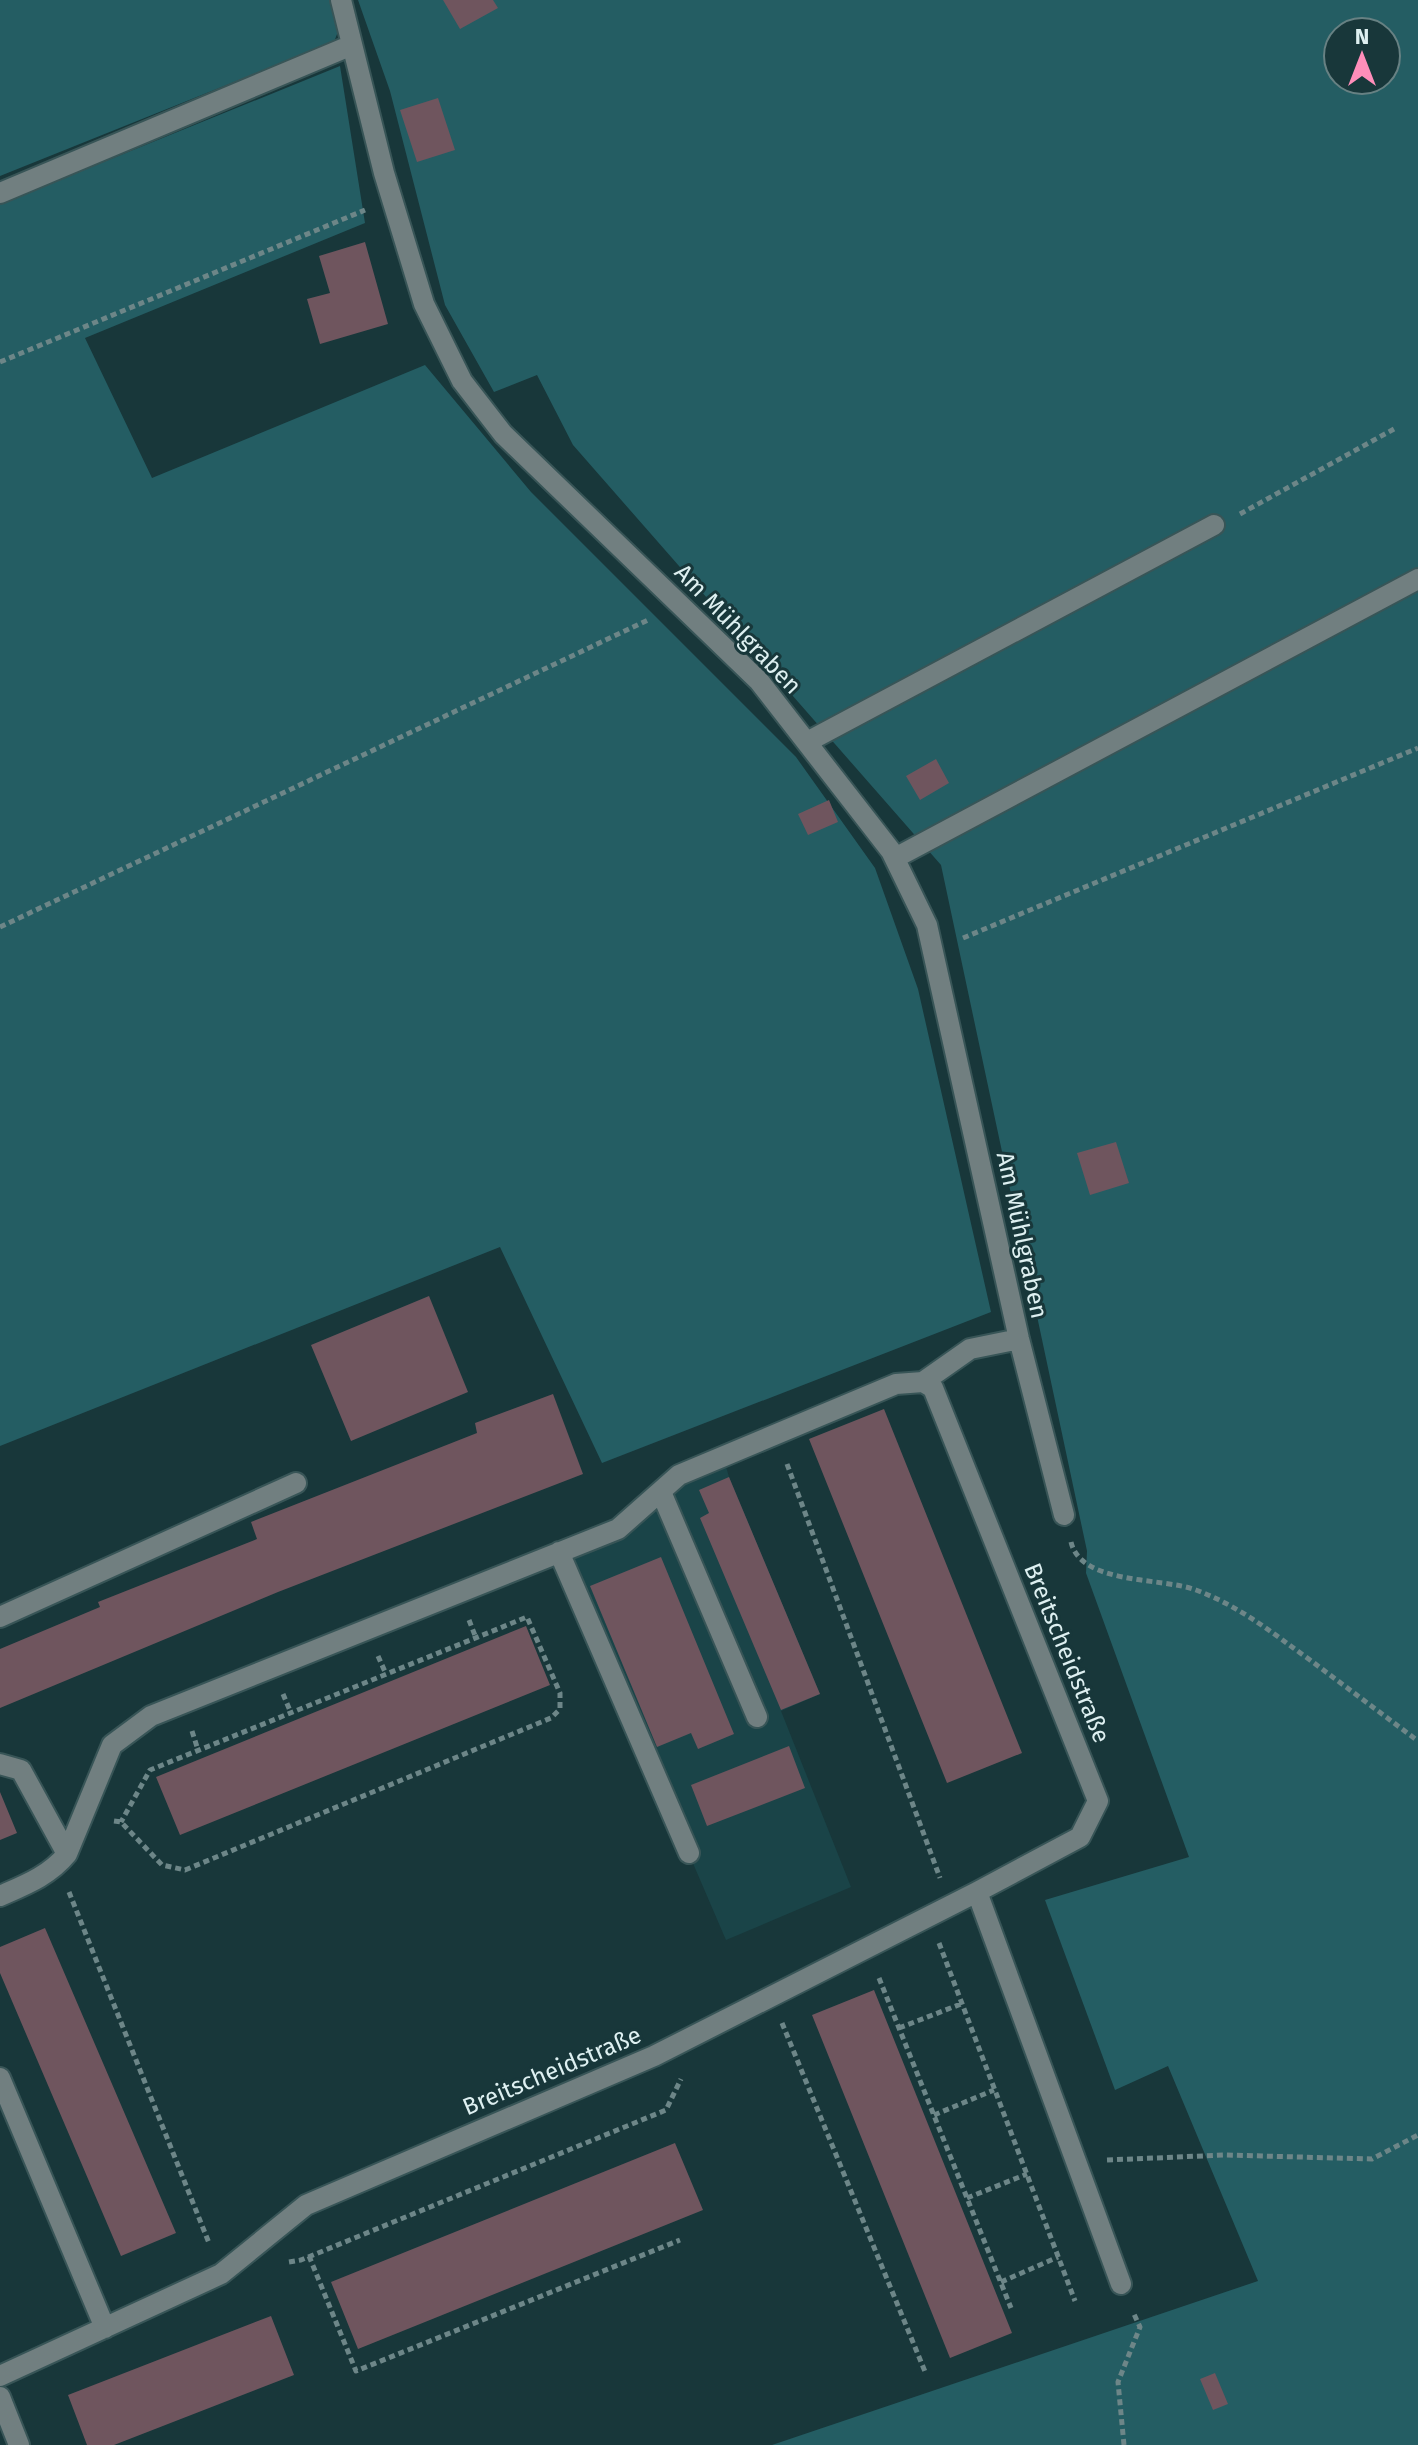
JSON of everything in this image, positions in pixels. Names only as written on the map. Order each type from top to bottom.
[{"type":"street","name":"Am Mühlgraben","points":[[341,0],[391,199],[424,304],[462,381],[503,434],[759,681],[895,858],[927,925],[1019,1339],[1064,1515]]},
{"type":"street","points":[[0,193],[352,45]]},
{"type":"street","points":[[807,742],[1214,525]]},
{"type":"street","points":[[895,858],[1418,579]]},
{"type":"street","name":"Am Mühlgraben","points":[[923,1382],[970,1349],[1019,1339]]},
{"type":"street","points":[[0,1896],[35,1880],[62,1860],[112,1745],[151,1716],[618,1529],[679,1475],[896,1384],[923,1382]]},
{"type":"street","name":"Breitscheidstraße","points":[[0,2376],[221,2274],[306,2205],[654,2056],[1080,1837],[1098,1801],[933,1388],[923,1382]]},
{"type":"street","points":[[0,1617],[296,1483]]},
{"type":"street","points":[[661,1492],[757,1717]]},
{"type":"street","points":[[559,1552],[689,1853]]},
{"type":"street","points":[[0,1764],[21,1770],[62,1860]]},
{"type":"street","points":[[977,1892],[1121,2284]]},
{"type":"street","points":[[0,2078],[105,2328]]},
{"type":"street","points":[[0,2397],[19,2445]]},
{"type":"path","points":[[0,362],[391,199]]},
{"type":"path","points":[[1214,525],[1228,521],[1394,429]]},
{"type":"path","points":[[0,927],[680,605]]},
{"type":"path","points":[[933,951],[1418,748]]},
{"type":"path","points":[[776,1434],[950,1906]]},
{"type":"path","points":[[1064,1515],[1073,1551],[1088,1566],[1105,1573],[1192,1588],[1241,1609],[1418,1741]]},
{"type":"path","points":[[81,1820],[121,1822],[162,1865],[185,1870],[551,1718],[560,1709],[560,1693],[527,1617],[150,1770],[121,1822]]},
{"type":"path","points":[[62,1860],[221,2274]]},
{"type":"path","points":[[931,1916],[961,2004],[1075,2301]]},
{"type":"path","points":[[867,1947],[1011,2308]]},
{"type":"path","points":[[771,1996],[926,2374]]},
{"type":"path","points":[[899,2028],[961,2004]]},
{"type":"path","points":[[277,2264],[309,2256],[666,2110],[705,2031]]},
{"type":"path","points":[[934,2115],[994,2090]]},
{"type":"path","points":[[1074,2162],[1225,2155],[1372,2159],[1418,2135]]},
{"type":"path","points":[[967,2198],[1027,2174]]},
{"type":"path","points":[[309,2256],[356,2371],[680,2240]]},
{"type":"path","points":[[1001,2282],[1058,2257]]},
{"type":"path","points":[[1121,2284],[1140,2327],[1118,2382],[1124,2445]]},
{"type":"shaded area","points":[[0,0],[330,0],[339,29],[334,42],[0,176]]},
{"type":"shaded area","points":[[358,0],[1418,0],[1418,2445],[772,2445],[1258,2281],[1168,2066],[1115,2090],[1045,1900],[1189,1857],[1086,1573],[1087,1551],[941,865],[573,445],[537,375],[494,392],[445,305],[390,91]]},
{"type":"shaded area","points":[[340,66],[365,223],[85,338],[152,478],[425,365],[531,492],[796,757],[875,868],[918,989],[991,1312],[602,1463],[500,1247],[0,1446],[0,204]]},
{"type":"shaded area","points":[[723,1456],[820,1694],[781,1711],[851,1887],[726,1940],[559,1552]]},
{"type":"building","points":[[443,0],[493,0],[498,8],[460,29]]},
{"type":"building","points":[[438,98],[455,150],[417,162],[400,110]]},
{"type":"building","points":[[365,242],[388,324],[320,344],[307,299],[330,293],[319,256]]},
{"type":"building","points":[[936,759],[949,783],[920,800],[906,776]]},
{"type":"building","points":[[829,800],[838,822],[808,835],[798,814]]},
{"type":"building","points":[[1116,1142],[1129,1183],[1090,1195],[1077,1153]]},
{"type":"building","points":[[429,1296],[468,1392],[351,1441],[311,1345]]},
{"type":"building","points":[[553,1394],[583,1474],[278,1592],[0,1708],[0,1649],[100,1607],[98,1602],[257,1539],[251,1522],[477,1433],[475,1423]]},
{"type":"building","points":[[884,1409],[1022,1753],[947,1783],[809,1439]]},
{"type":"building","points":[[729,1477],[820,1694],[781,1710],[700,1518],[709,1513],[699,1490]]},
{"type":"building","points":[[661,1557],[734,1734],[698,1749],[691,1733],[657,1747],[590,1586]]},
{"type":"building","points":[[526,1626],[550,1685],[180,1835],[156,1777]]},
{"type":"building","points":[[789,1746],[805,1788],[707,1826],[691,1785]]},
{"type":"building","points":[[0,1792],[17,1833],[0,1840]]},
{"type":"building","points":[[45,1928],[176,2233],[121,2256],[0,1973],[0,1947]]},
{"type":"building","points":[[874,1990],[1012,2333],[950,2358],[812,2015]]},
{"type":"building","points":[[675,2143],[703,2210],[358,2349],[331,2282]]},
{"type":"building","points":[[271,2316],[294,2375],[114,2445],[87,2445],[68,2395]]},
{"type":"building","points":[[1215,2373],[1228,2404],[1213,2410],[1200,2379]]}]
